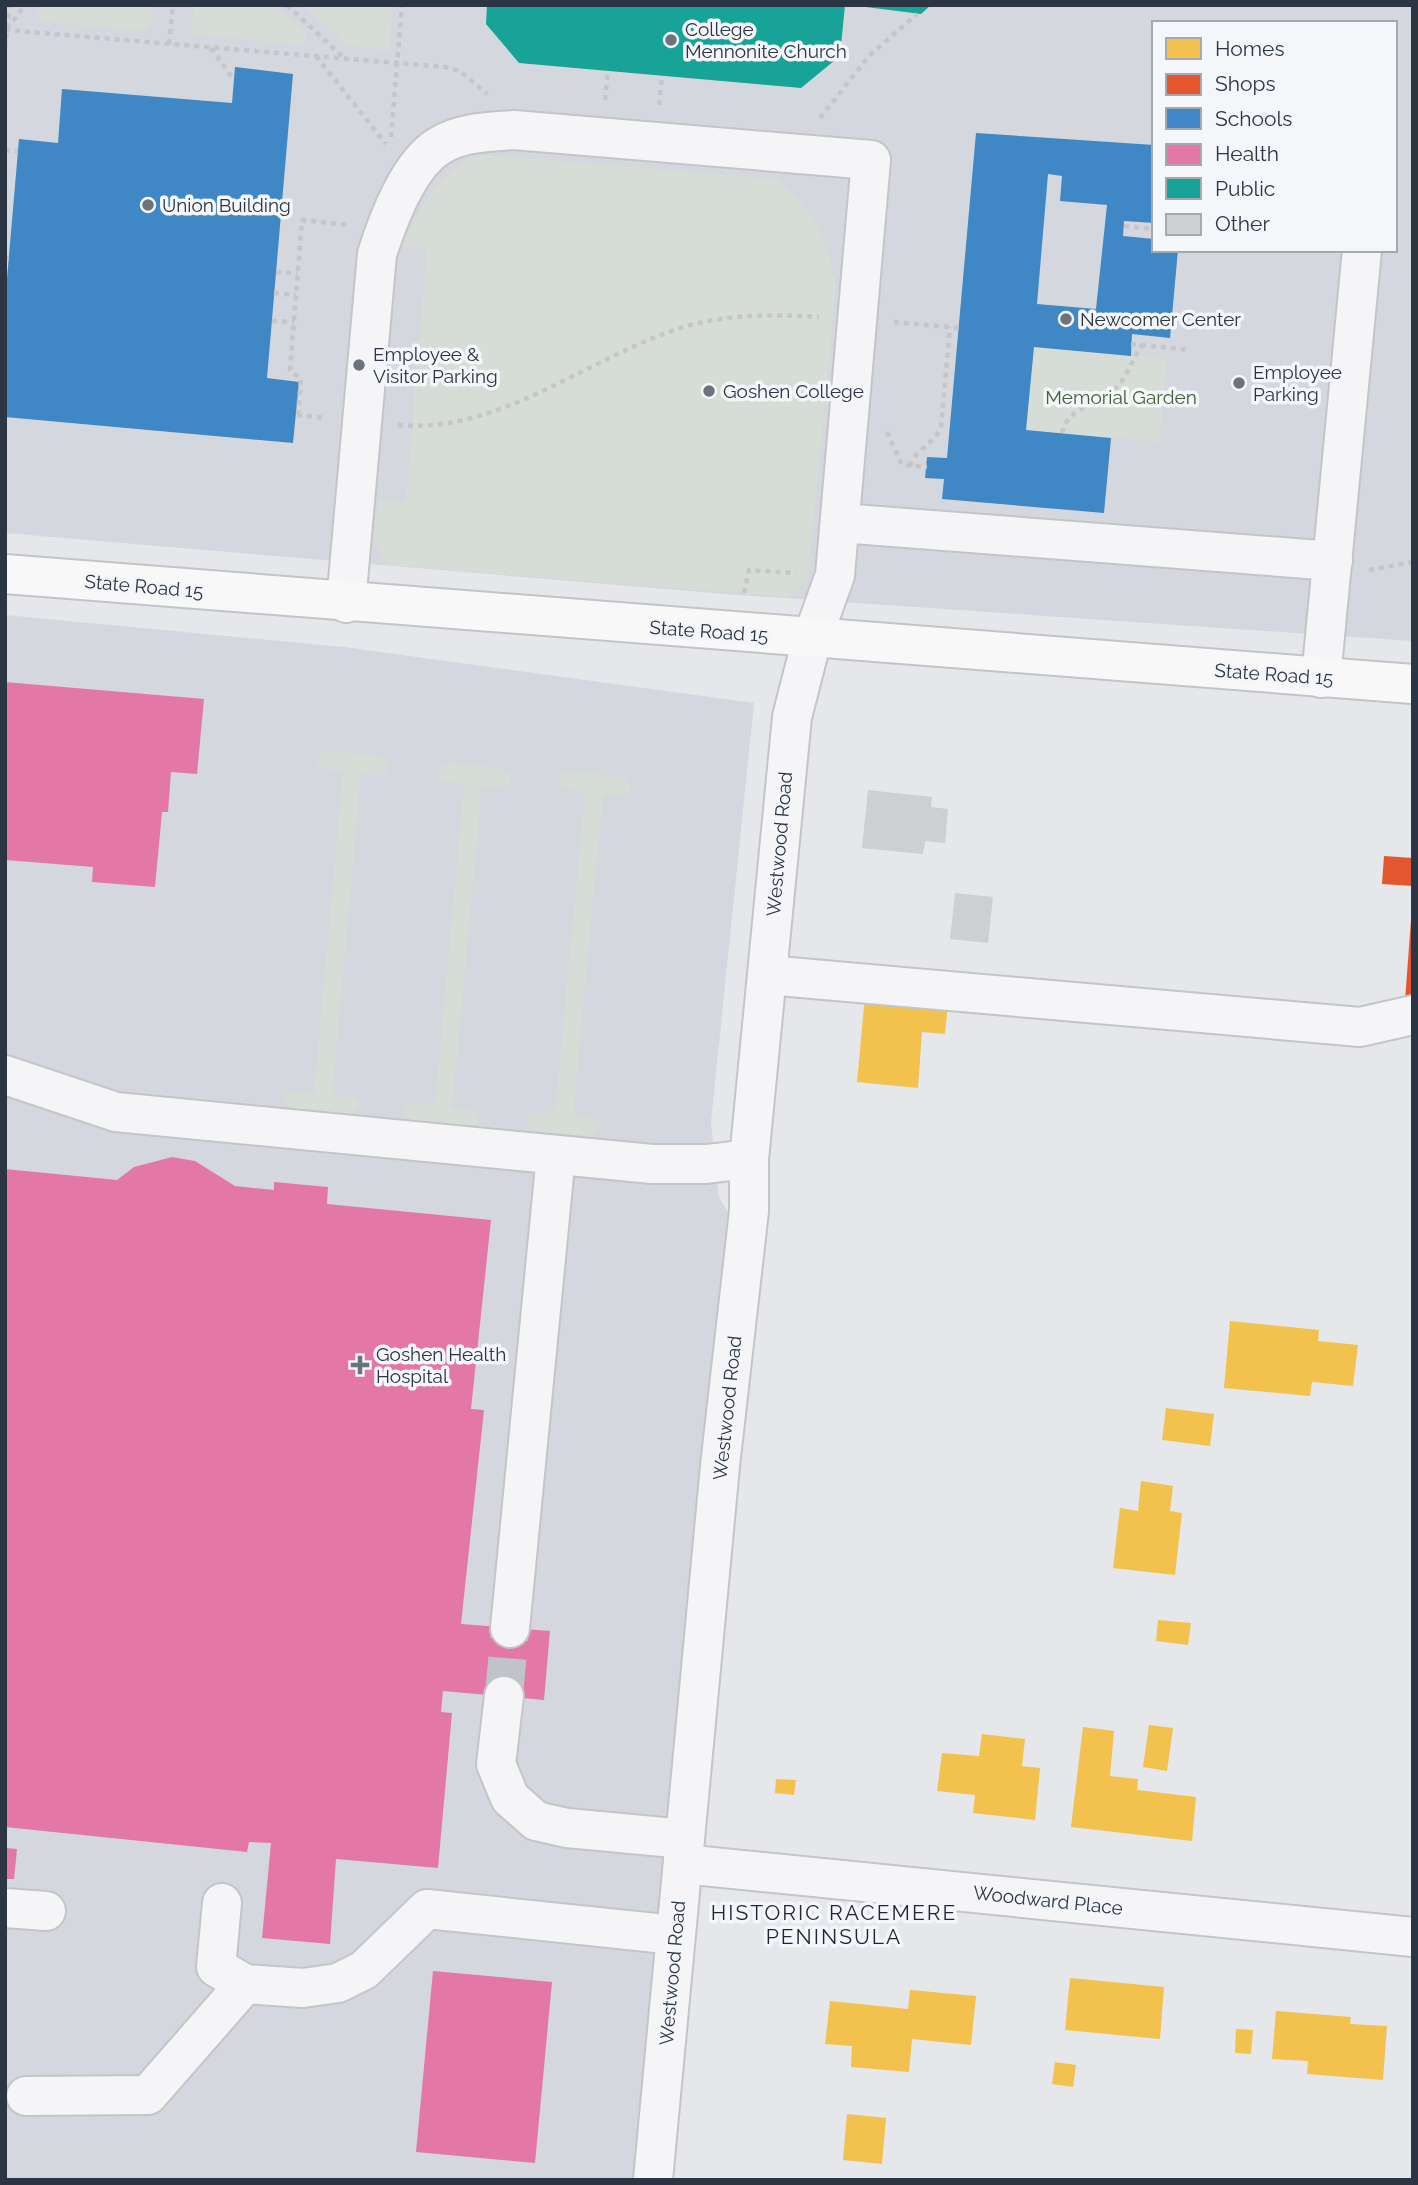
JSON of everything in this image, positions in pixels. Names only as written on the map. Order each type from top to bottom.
[{"type":"main road","name":"State Road 15","points":[[5,574],[346,603],[1413,684]]},
{"type":"street","name":"Westwood Road","points":[[361,421],[377,254],[389,215],[409,179],[438,146],[476,133],[514,131],[871,160],[835,575],[812,639],[792,716],[749,1159],[749,1211],[720,1466],[653,2180]]},
{"type":"street","points":[[1321,678],[1362,252]]},
{"type":"street","points":[[346,603],[361,421]]},
{"type":"street","points":[[841,523],[1333,561]]},
{"type":"street","points":[[767,975],[1360,1027],[1413,1015]]},
{"type":"street","points":[[5,1075],[116,1112],[652,1164],[706,1164],[749,1159]]},
{"type":"street","points":[[510,1628],[556,1155]]},
{"type":"street","name":"Woodward Place","points":[[504,1696],[496,1764],[510,1798],[536,1821],[684,1852],[1413,1937]]},
{"type":"street","points":[[222,1903],[216,1967],[244,1984],[303,1988],[338,1983],[363,1970],[427,1909],[675,1935]]},
{"type":"street","points":[[5,1908],[47,1912]]},
{"type":"street","points":[[26,2096],[148,2095],[244,1984]]},
{"type":"path","points":[[5,48],[10,5]]},
{"type":"path","points":[[6,30],[24,5]]},
{"type":"path","points":[[169,44],[173,5]]},
{"type":"path","points":[[287,5],[345,59]]},
{"type":"path","points":[[316,56],[392,148],[402,5]]},
{"type":"path","points":[[6,30],[397,63],[460,71],[473,80],[494,104]]},
{"type":"path","points":[[211,47],[234,80]]},
{"type":"path","points":[[604,111],[608,71]]},
{"type":"path","points":[[658,116],[662,76]]},
{"type":"path","points":[[5,150],[18,151]]},
{"type":"path","points":[[1124,226],[1152,229]]},
{"type":"path","points":[[276,272],[298,273]]},
{"type":"path","points":[[274,293],[296,295]]},
{"type":"path","points":[[296,415],[441,426],[501,408],[647,341],[702,322],[748,316],[858,319],[959,328]]},
{"type":"path","points":[[272,321],[294,322]]},
{"type":"path","points":[[910,466],[916,454],[936,438],[941,428],[950,327]]},
{"type":"path","points":[[1131,344],[1190,350]]},
{"type":"path","points":[[1062,433],[1069,418],[1081,407],[1110,394],[1126,377],[1132,360],[1142,345]]},
{"type":"path","points":[[880,424],[889,434],[895,455],[902,465],[926,467]]},
{"type":"path","points":[[744,594],[749,570],[797,573]]},
{"type":"shaded area","name":"Goshen College","points":[[5,5],[1413,5],[1413,641],[724,594],[5,533]]},
{"type":"shaded area","name":"Goshen Health Hospital","points":[[5,615],[344,647],[754,703],[711,1122],[719,1197],[729,1214],[656,1976],[633,2180],[5,2180]]},
{"type":"green space","points":[[41,5],[153,5],[151,25],[142,31],[43,22],[36,16]]},
{"type":"green space","points":[[194,5],[275,5],[305,32],[307,42],[299,45],[195,35],[192,29]]},
{"type":"green space","points":[[302,5],[393,5],[389,51],[345,44]]},
{"type":"green space","points":[[477,154],[777,179],[801,203],[823,240],[836,287],[807,584],[787,597],[391,565],[384,557],[375,536],[378,501],[406,502],[427,249],[403,247],[431,193],[451,172]]},
{"type":"green space","name":"Memorial Garden","points":[[1034,347],[1167,359],[1159,442],[1026,430]]},
{"type":"green space","points":[[327,751],[379,756],[390,765],[383,776],[361,774],[332,1095],[356,1098],[359,1101],[359,1108],[347,1115],[297,1111],[289,1108],[283,1100],[288,1092],[314,1093],[343,772],[316,767],[319,756]]},
{"type":"green space","points":[[448,763],[500,768],[511,777],[510,782],[503,788],[482,786],[452,1107],[480,1113],[477,1123],[468,1127],[418,1123],[410,1120],[404,1112],[408,1104],[435,1105],[464,784],[437,779],[440,768]]},
{"type":"green space","points":[[569,772],[621,776],[631,785],[631,791],[624,796],[603,794],[573,1115],[601,1121],[597,1132],[589,1136],[531,1129],[525,1120],[529,1112],[555,1113],[585,792],[558,787],[560,776]]},
{"type":"building: Homes","points":[[865,996],[948,1003],[945,1034],[922,1032],[918,1088],[857,1082]]},
{"type":"building: Homes","points":[[1230,1321],[1319,1330],[1318,1341],[1358,1345],[1353,1386],[1312,1382],[1310,1396],[1224,1388]]},
{"type":"building: Homes","points":[[1166,1408],[1214,1414],[1210,1446],[1162,1440]]},
{"type":"building: Homes","points":[[1141,1481],[1173,1486],[1170,1511],[1182,1513],[1175,1575],[1113,1568],[1120,1508],[1138,1511]]},
{"type":"building: Homes","points":[[1158,1620],[1191,1623],[1188,1645],[1156,1641]]},
{"type":"building: Homes","points":[[1149,1725],[1173,1728],[1167,1771],[1143,1767]]},
{"type":"building: Homes","points":[[1083,1727],[1114,1731],[1110,1776],[1138,1779],[1137,1790],[1196,1797],[1192,1841],[1071,1827]]},
{"type":"building: Homes","points":[[982,1734],[1025,1739],[1022,1766],[1040,1768],[1035,1820],[973,1813],[975,1795],[937,1791],[942,1753],[979,1756]]},
{"type":"building: Homes","points":[[776,1779],[796,1780],[794,1795],[775,1793]]},
{"type":"building: Homes","points":[[1070,1978],[1164,1987],[1160,2039],[1065,2030]]},
{"type":"building: Homes","points":[[910,1990],[976,1996],[971,2045],[912,2039],[909,2072],[851,2067],[852,2046],[825,2044],[830,2001],[908,2009]]},
{"type":"building: Homes","points":[[1276,2011],[1351,2017],[1350,2024],[1387,2026],[1383,2080],[1307,2074],[1308,2061],[1272,2059]]},
{"type":"building: Homes","points":[[1236,2029],[1253,2030],[1251,2054],[1235,2053]]},
{"type":"building: Homes","points":[[1055,2062],[1076,2065],[1073,2087],[1052,2084]]},
{"type":"building: Homes","points":[[847,2114],[886,2118],[882,2164],[843,2160]]},
{"type":"building: Shops","points":[[1384,856],[1413,858],[1413,886],[1382,884]]},
{"type":"building: Shops","points":[[1413,920],[1413,1002],[1405,1001]]},
{"type":"building: Schools","name":"Union Building","points":[[235,67],[293,74],[267,378],[299,382],[293,443],[5,417],[5,302],[19,139],[58,143],[62,89],[232,103]]},
{"type":"building: Schools","name":"Newcomer Center","points":[[976,133],[1152,145],[1152,223],[1124,221],[1123,236],[1152,239],[1152,252],[1178,252],[1170,338],[1132,334],[1131,356],[1034,347],[1026,430],[1111,438],[1104,513],[942,499],[944,479],[925,478],[927,457],[947,458]],"holes":[[[1048,174],[1062,176],[1060,201],[1107,205],[1096,309],[1037,304]]]},
{"type":"building: Health","points":[[5,682],[204,699],[197,774],[171,772],[168,812],[162,812],[155,887],[92,882],[93,867],[5,860]]},
{"type":"building: Health","points":[[172,1157],[195,1161],[235,1186],[274,1190],[274,1182],[328,1187],[327,1204],[491,1220],[471,1409],[484,1410],[461,1624],[550,1631],[544,1700],[443,1691],[441,1712],[452,1713],[438,1868],[336,1859],[330,1944],[262,1938],[271,1843],[249,1842],[247,1852],[5,1827],[5,1169],[117,1180],[134,1167]]},
{"type":"building: Health","points":[[5,1848],[17,1849],[14,1879],[5,1879]]},
{"type":"building: Health","points":[[433,1971],[552,1982],[535,2163],[416,2152]]},
{"type":"building: Public","name":"College Mennonite Church","points":[[487,5],[845,5],[840,56],[801,88],[519,63],[486,24]]},
{"type":"building: Public","points":[[850,5],[931,5],[921,14]]},
{"type":"building: Other","points":[[868,790],[932,797],[931,807],[948,809],[945,843],[925,841],[923,854],[862,848]]},
{"type":"building: Other","points":[[955,893],[993,897],[988,943],[950,939]]},
{"type":"tunnel","points":[[504,1696],[510,1628]]},
{"type":"place","name":"College Mennonite Church","points":[[671,40]]},
{"type":"place","name":"Union Building","points":[[148,205]]},
{"type":"place","name":"Newcomer Center","points":[[1066,319]]},
{"type":"place","name":"Employee & Visitor Parking","points":[[359,365]]},
{"type":"place","name":"Employee Parking","points":[[1239,383]]},
{"type":"place","name":"Goshen College","points":[[709,391]]},
{"type":"place","name":"Goshen Health Hospital","points":[[360,1365]]},
{"type":"district","name":"HISTORIC RACEMERE PENINSULA","points":[[834,1924]]}]
